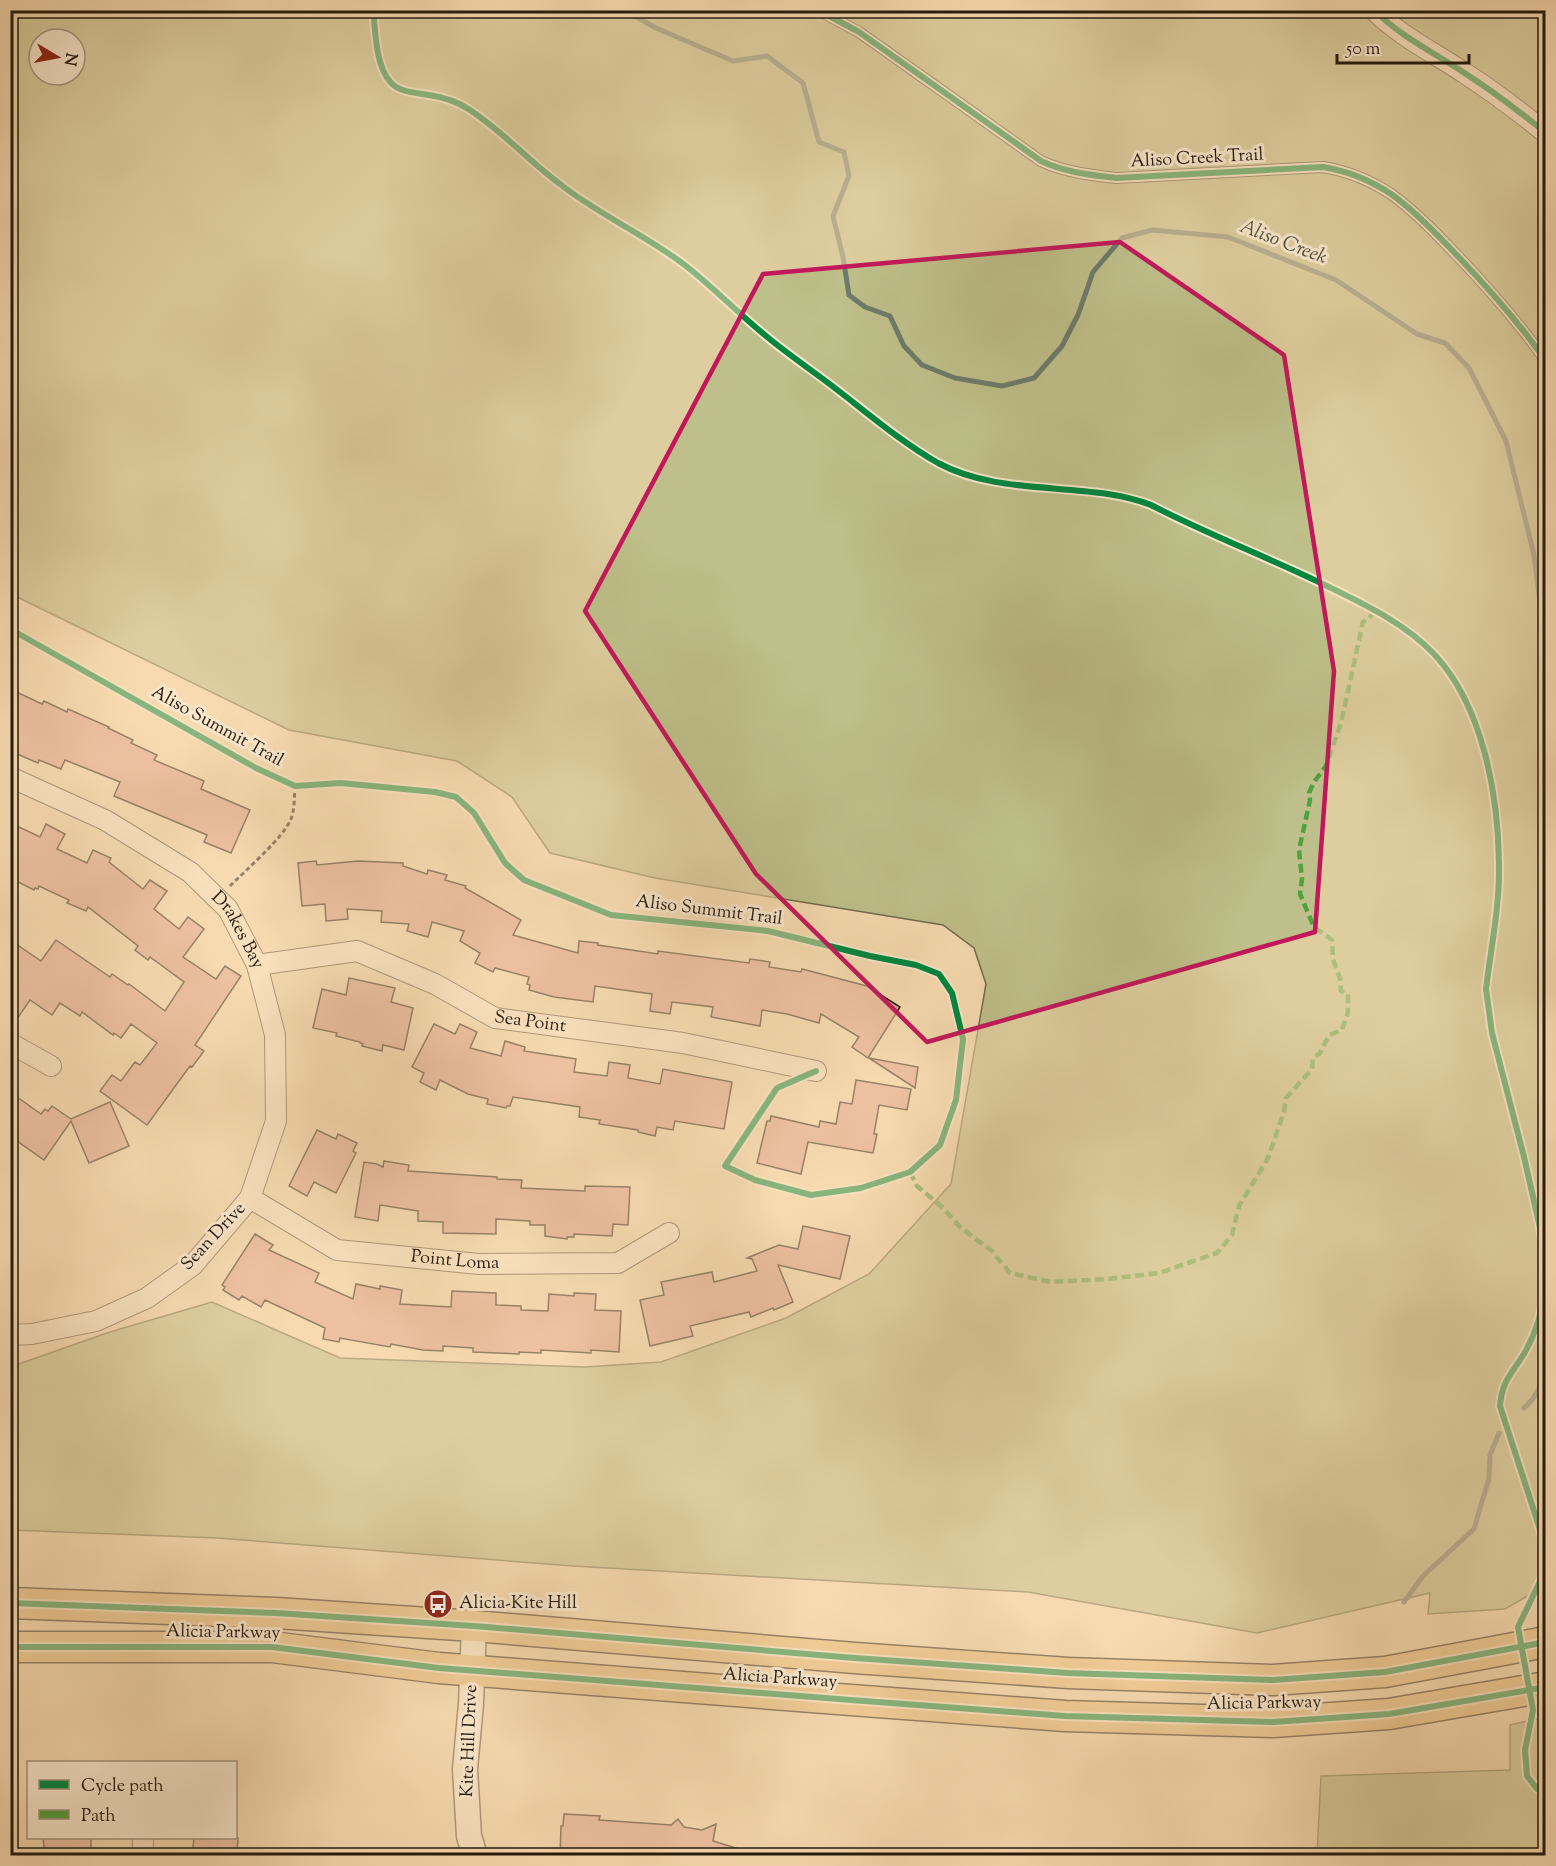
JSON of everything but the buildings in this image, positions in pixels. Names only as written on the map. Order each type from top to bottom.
[{"type":"main road","name":"Alicia Parkway","points":[[10,1603],[276,1613],[474,1626],[855,1658],[1068,1673],[1273,1680],[1385,1672],[1545,1642]]},
{"type":"main road","name":"Alicia Parkway","points":[[10,1647],[272,1647],[472,1671],[1065,1716],[1273,1722],[1389,1714],[1545,1687]]},
{"type":"street","points":[[1374,10],[1417,44],[1500,97],[1545,133]]},
{"type":"street","name":"Drakes Bay","points":[[10,777],[105,820],[190,872],[228,909],[257,965],[274,1035],[276,1121],[250,1198]]},
{"type":"street","name":"Sea Point","points":[[257,965],[357,951],[435,984],[495,1018],[683,1043],[816,1071]]},
{"type":"street","points":[[10,1043],[51,1066]]},
{"type":"street","name":"Point Loma","points":[[250,1198],[337,1250],[479,1264],[618,1263],[669,1233]]},
{"type":"street","name":"Sean Drive","points":[[10,1335],[32,1334],[96,1321],[147,1298],[194,1265],[250,1198]]},
{"type":"street","name":"Kite Hill Drive","points":[[474,1626],[465,1769],[469,1836],[475,1856]]},
{"type":"lane","name":"Aliso Creek Trail","points":[[819,10],[859,32],[1041,161],[1055,168],[1116,178],[1323,167],[1344,171],[1368,181],[1390,194],[1420,217],[1478,276],[1533,342],[1545,361]]},
{"type":"path","points":[[217,898],[275,839],[290,820],[294,807],[295,786]]},
{"type":"highlighted area","points":[[1120,242],[1284,355],[1334,671],[1315,932],[927,1042],[756,874],[585,611],[763,274]]},
{"type":"green space","points":[[11,11],[1545,11],[1545,1586],[1505,1609],[1428,1614],[1430,1593],[1257,1633],[1028,1592],[573,1566],[217,1538],[11,1530],[10,1367],[110,1332],[212,1302],[340,1358],[585,1367],[661,1362],[786,1318],[869,1274],[951,1184],[986,984],[974,948],[943,925],[655,878],[550,853],[512,797],[457,761],[289,730],[11,594]]},
{"type":"green space","points":[[1545,1717],[1545,1855],[1317,1855],[1321,1776],[1510,1770],[1510,1725]]},
{"type":"waterway","name":"Aliso Creek","points":[[624,10],[656,28],[733,61],[767,56],[803,83],[819,142],[844,152],[849,176],[833,216],[849,295],[865,307],[890,316],[904,346],[922,365],[955,378],[1002,386],[1034,378],[1062,346],[1078,315],[1093,272],[1122,238],[1152,230],[1228,237],[1336,280],[1417,334],[1445,343],[1469,368],[1506,441],[1534,555],[1546,649]]},
{"type":"waterway","points":[[1524,1408],[1532,1400],[1546,1377]]},
{"type":"waterway","points":[[1404,1602],[1423,1576],[1474,1529],[1489,1478],[1490,1455],[1499,1433]]},
{"type":"marked path","points":[[910,1172],[917,1186],[942,1207],[961,1228],[992,1251],[1010,1273],[1051,1282],[1159,1273],[1217,1253],[1232,1235],[1239,1206],[1268,1158],[1284,1112],[1286,1098],[1312,1069],[1313,1058],[1320,1053],[1329,1035],[1342,1030],[1348,1012],[1348,994],[1341,991],[1340,979],[1333,959],[1332,940],[1314,927],[1300,894],[1302,879],[1299,850],[1310,800],[1309,793],[1326,766],[1341,723],[1363,622],[1369,619],[1374,610]]},
{"type":"cycle path","points":[[373,10],[380,63],[389,81],[396,87],[408,92],[445,99],[470,110],[575,195],[655,244],[686,266],[775,343],[888,429],[938,463],[963,474],[990,481],[1126,497],[1151,505],[1307,576],[1371,608],[1411,634],[1435,655],[1465,700],[1485,753],[1491,781],[1498,836],[1499,879],[1486,989],[1492,1033],[1524,1157],[1546,1264]]},
{"type":"cycle path","points":[[818,10],[859,32],[1041,161],[1059,168],[1116,178],[1323,167],[1367,180],[1399,200],[1434,232],[1474,273],[1546,361]]},
{"type":"cycle path","points":[[1374,10],[1395,28],[1487,88],[1546,133]]},
{"type":"cycle path","name":"Aliso Summit Trail","points":[[10,629],[256,768],[295,786],[341,783],[435,792],[456,797],[474,813],[505,863],[524,880],[611,915],[768,931],[916,965],[939,974],[952,993],[963,1039],[956,1100],[940,1145],[910,1172],[861,1188],[811,1195],[755,1180],[725,1166],[777,1088],[816,1071]]},
{"type":"cycle path","points":[[1546,1285],[1536,1328],[1503,1389],[1500,1406],[1546,1548]]},
{"type":"cycle path","points":[[1546,1569],[1518,1627],[1533,1710],[1525,1750],[1527,1776],[1537,1789],[1546,1793]]},
{"type":"cycle path","points":[[10,1603],[276,1613],[474,1626],[855,1658],[1068,1673],[1273,1680],[1385,1672],[1546,1642]]},
{"type":"cycle path","points":[[10,1647],[272,1647],[439,1668],[851,1700],[1065,1716],[1273,1722],[1389,1714],[1546,1687]]},
{"type":"place","name":"Alicia-Kite Hill","points":[[438,1604]]}]
